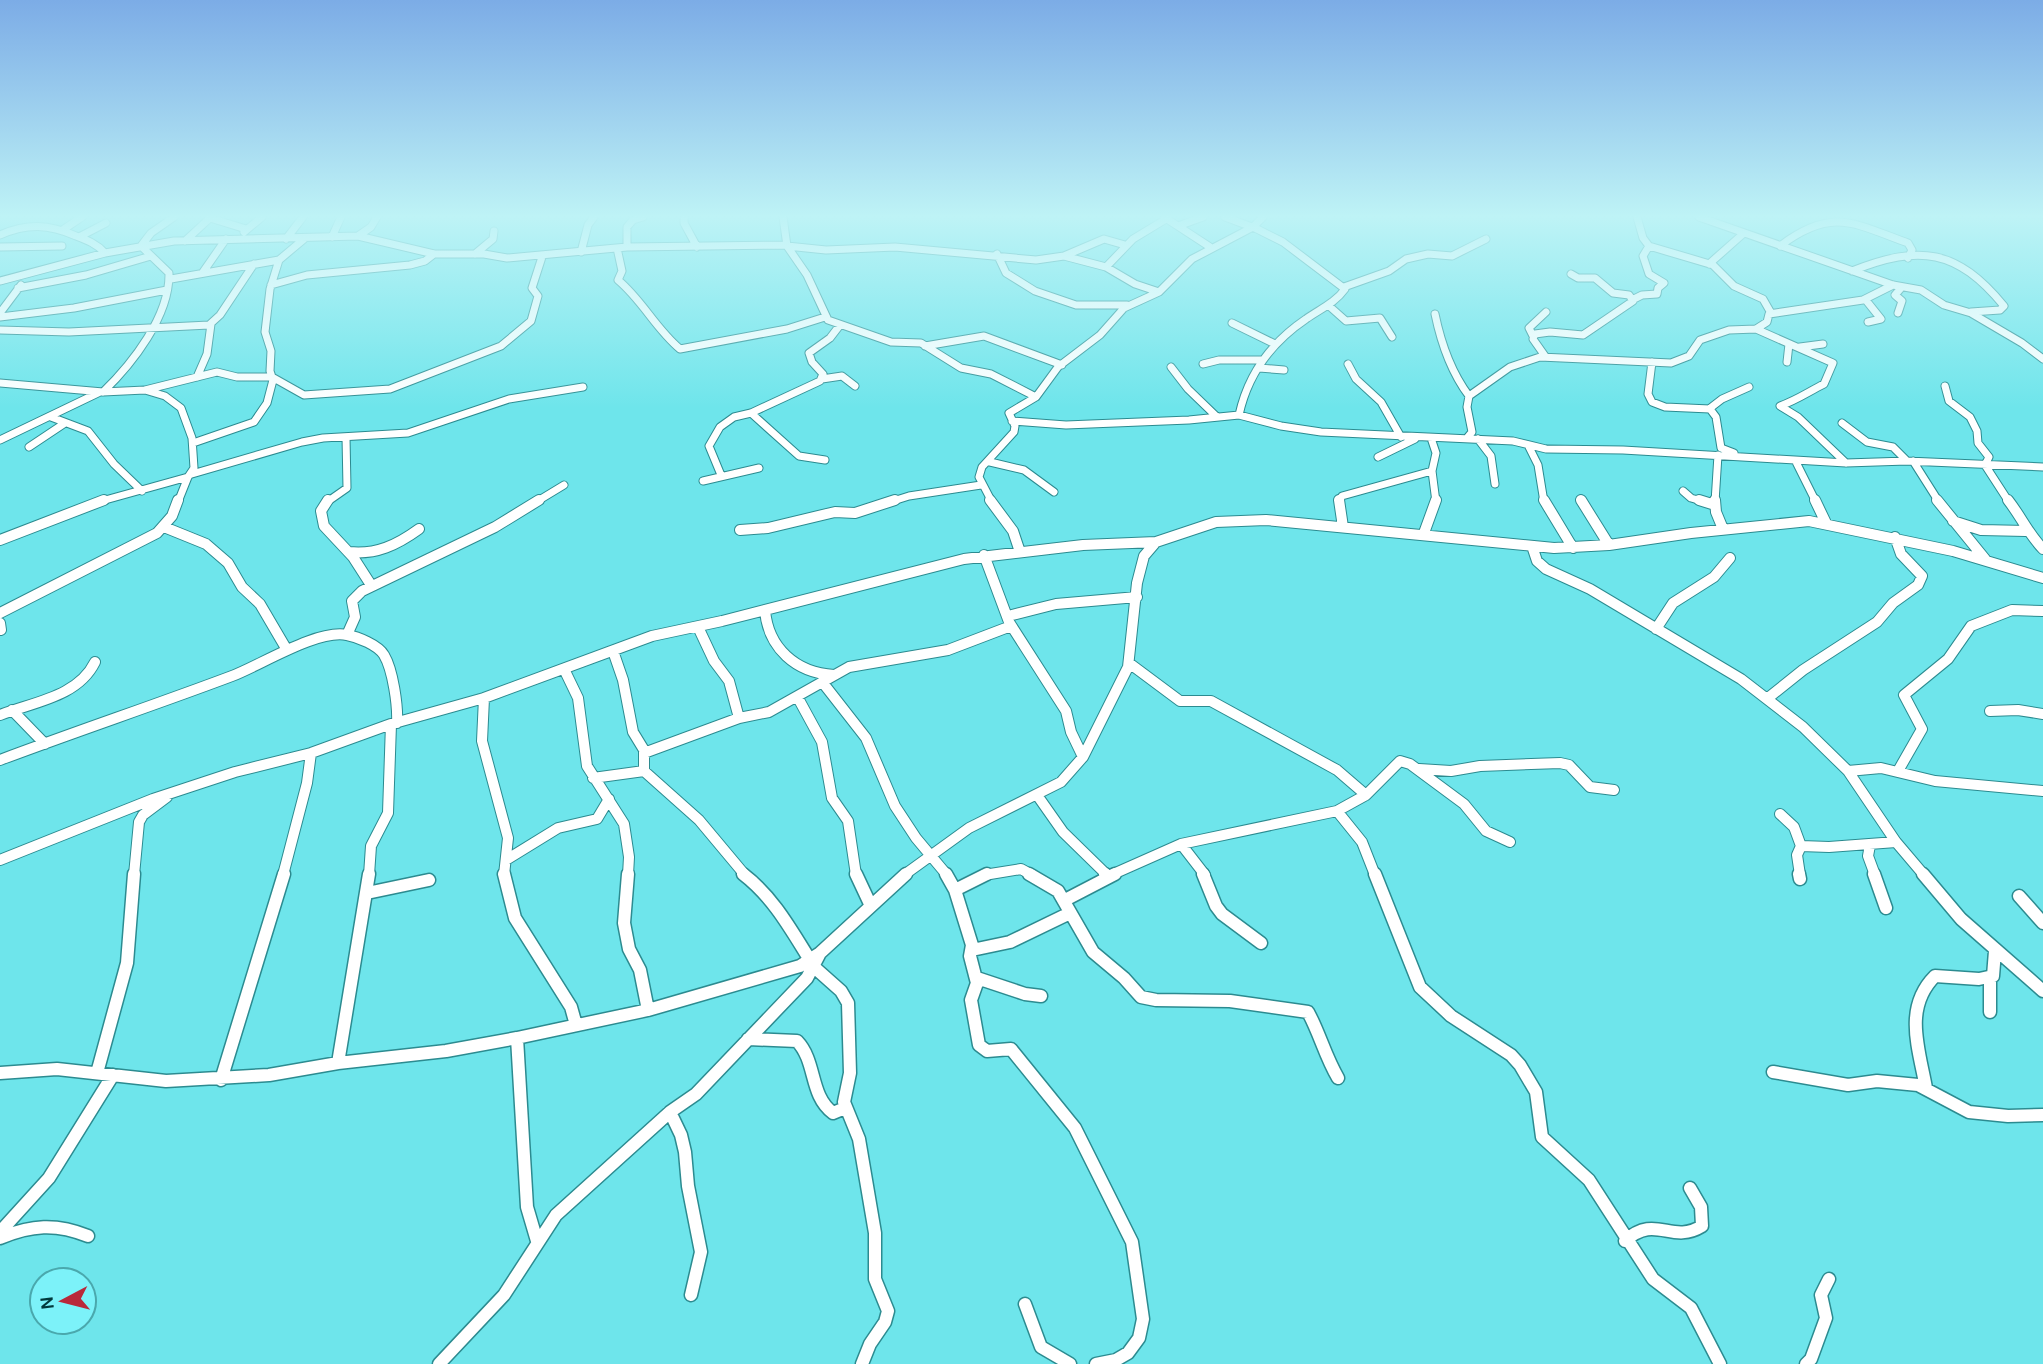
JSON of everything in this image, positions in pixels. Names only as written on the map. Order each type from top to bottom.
[{"type":"street","points":[[0,315],[25,281]]},
{"type":"street","points":[[18,288],[56,281]]},
{"type":"street","points":[[0,440],[101,392],[130,364],[152,327],[170,281]]},
{"type":"street","points":[[197,377],[207,354],[211,324],[242,281]]},
{"type":"street","points":[[193,443],[254,422],[268,399],[272,377],[271,351],[265,332],[272,281]]},
{"type":"street","points":[[271,285],[287,281]]},
{"type":"street","points":[[0,383],[101,392],[145,390],[217,372],[237,377],[272,377],[304,395],[379,391],[401,386],[495,349],[526,326],[533,317],[538,296],[532,285],[534,281]]},
{"type":"street","points":[[619,281],[638,297],[663,335],[680,349],[787,329],[825,317]]},
{"type":"street","points":[[809,281],[825,317],[840,325],[891,342],[925,345],[987,336],[1062,365]]},
{"type":"street","points":[[1018,281],[1035,291],[1076,305],[1129,305]]},
{"type":"street","points":[[1128,281],[1159,292]]},
{"type":"street","points":[[1020,552],[1018,540],[1007,521],[995,509],[981,485],[980,471],[1014,432],[1009,413],[1036,397],[1062,365],[1100,335],[1129,305],[1159,292],[1170,281]]},
{"type":"street","points":[[1335,281],[1344,287]]},
{"type":"street","points":[[1239,415],[1241,398],[1263,360],[1283,334],[1341,295],[1344,287],[1362,281]]},
{"type":"street","points":[[1598,281],[1613,293],[1629,295],[1634,299]]},
{"type":"street","points":[[1532,336],[1550,332],[1583,335],[1634,299],[1657,294],[1658,288],[1664,285],[1662,281]]},
{"type":"street","points":[[1467,438],[1472,432],[1467,407],[1469,396],[1515,365],[1545,356],[1671,363],[1689,356],[1700,340],[1718,332],[1756,329],[1768,322],[1770,308],[1761,297],[1736,288],[1729,281]]},
{"type":"street","points":[[1881,281],[1921,290],[1944,305],[1971,313],[2022,343],[2043,359]]},
{"type":"street","points":[[1971,313],[2000,310],[2004,306],[1978,281]]},
{"type":"street","points":[[1771,313],[1794,313],[1865,299],[1880,289],[1897,286]]},
{"type":"street","points":[[1897,286],[1895,295],[1902,301],[1898,313]]},
{"type":"street","points":[[0,315],[74,308],[167,290]]},
{"type":"street","points":[[1865,299],[1880,317],[1868,323]]},
{"type":"street","points":[[1328,305],[1346,321],[1380,318],[1392,337]]},
{"type":"street","points":[[1545,356],[1529,328],[1546,312]]},
{"type":"street","points":[[1435,314],[1441,345],[1456,370],[1458,381],[1469,396]]},
{"type":"street","points":[[1232,323],[1275,344]]},
{"type":"street","points":[[0,330],[69,332],[211,324]]},
{"type":"street","points":[[822,379],[823,374],[812,362],[809,353],[830,338],[840,325]]},
{"type":"street","points":[[1756,329],[1828,359],[1834,365],[1824,384],[1805,393],[1801,399],[1780,406],[1798,416],[1846,463]]},
{"type":"street","points":[[1787,362],[1789,344]]},
{"type":"street","points":[[1799,347],[1823,344]]},
{"type":"street","points":[[925,345],[961,368],[990,374],[1036,397]]},
{"type":"street","points":[[1203,364],[1219,360],[1263,360]]},
{"type":"street","points":[[1652,362],[1648,394],[1652,402],[1665,407],[1709,409],[1722,399],[1749,387]]},
{"type":"street","points":[[1348,364],[1356,379],[1381,402],[1401,437]]},
{"type":"street","points":[[1171,367],[1188,389],[1217,417]]},
{"type":"street","points":[[1259,368],[1284,370]]},
{"type":"street","points":[[720,475],[718,461],[710,452],[711,440],[725,422],[751,413],[822,379],[840,376],[855,386]]},
{"type":"street","points":[[0,393],[18,383]]},
{"type":"street","points":[[1945,386],[1949,401],[1970,417],[1978,443],[1989,457],[1985,465]]},
{"type":"street","points":[[0,540],[73,511],[291,444],[408,433],[509,399],[583,387]]},
{"type":"street","points":[[0,612],[125,551],[164,527],[190,475],[193,443],[181,408],[165,396],[145,390]]},
{"type":"street","points":[[1709,409],[1716,417],[1721,447],[1755,458]]},
{"type":"street","points":[[751,413],[799,456],[825,460]]},
{"type":"street","points":[[1012,421],[1066,425],[1239,415],[1301,430],[1417,438],[1467,438],[1546,449],[1623,450],[1796,462],[1910,461],[2043,467]]},
{"type":"street","points":[[51,417],[88,431],[114,464],[142,491]]},
{"type":"street","points":[[29,447],[65,423]]},
{"type":"street","points":[[1842,423],[1867,442],[1893,447],[1910,461],[1953,522],[1985,559]]},
{"type":"street","points":[[346,437],[347,488],[330,499],[322,509],[324,525],[338,545],[349,552],[371,585]]},
{"type":"street","points":[[1378,457],[1417,438]]},
{"type":"street","points":[[1424,533],[1437,499],[1432,471],[1436,453],[1431,438]]},
{"type":"street","points":[[1478,439],[1491,456],[1495,484]]},
{"type":"street","points":[[1528,445],[1538,465],[1545,505],[1573,548]]},
{"type":"street","points":[[1718,456],[1715,505],[1716,516],[1723,529]]},
{"type":"street","points":[[990,462],[1024,470],[1054,492]]},
{"type":"street","points":[[1796,462],[1826,523]]},
{"type":"street","points":[[1985,465],[2020,516],[2026,531],[2043,549]]},
{"type":"street","points":[[703,481],[759,468]]},
{"type":"street","points":[[1343,527],[1339,499],[1342,496],[1388,484],[1405,476],[1432,471]]},
{"type":"street","points":[[347,635],[355,617],[352,601],[371,585],[495,527],[564,485]]},
{"type":"street","points":[[740,530],[771,527],[835,512],[855,513],[909,496],[981,485]]},
{"type":"street","points":[[1683,491],[1691,498],[1715,505]]},
{"type":"street","points":[[1581,500],[1609,545]]},
{"type":"street","points":[[0,860],[173,793],[235,772],[311,753],[394,723],[484,698],[652,636],[765,610],[945,562],[984,555],[1156,542],[1195,528],[1235,519],[1424,533],[1532,546],[1573,548],[1793,522],[1826,523],[1985,559],[2043,578]]},
{"type":"street","points":[[1953,522],[1981,530],[2026,531]]},
{"type":"street","points":[[164,527],[206,544],[228,563],[242,587],[260,604],[287,650]]},
{"type":"street","points":[[349,552],[365,554],[381,551],[419,528]]},
{"type":"street","points":[[1768,698],[1803,670],[1877,622],[1893,603],[1918,585],[1922,576],[1901,554],[1895,537]]},
{"type":"street","points":[[439,1364],[504,1295],[556,1215],[670,1111],[696,1094],[807,978],[815,960],[871,906],[931,853],[969,828],[1061,782],[1083,757],[1129,663],[1139,569],[1144,556],[1156,542]]},
{"type":"street","points":[[1532,546],[1537,561],[1546,569],[1575,581],[1768,698],[1821,743],[1848,771],[1896,842],[1961,919],[2043,991]]},
{"type":"street","points":[[984,555],[1010,621],[1066,711],[1071,732],[1083,757]]},
{"type":"street","points":[[1656,629],[1676,600],[1727,566],[1730,558]]},
{"type":"street","points":[[2030,575],[2043,586]]},
{"type":"street","points":[[644,753],[739,718],[764,714],[798,698],[849,667],[961,646],[1048,605],[1137,597]]},
{"type":"street","points":[[765,610],[768,632],[782,654],[817,674],[834,675]]},
{"type":"street","points":[[1898,771],[1922,729],[1904,700],[1907,693],[1948,659],[1971,626],[2012,610],[2043,611]]},
{"type":"street","points":[[698,626],[714,661],[733,691],[739,718]]},
{"type":"street","points":[[0,760],[234,675],[287,650],[331,635],[347,635],[374,646],[384,654],[398,706],[394,723],[388,813],[370,846],[367,893],[338,1063]]},
{"type":"street","points":[[613,651],[623,680],[633,732],[644,753],[644,771],[699,820],[738,870],[760,887],[848,1003],[850,1073],[844,1097],[845,1108],[856,1130],[867,1176],[875,1233],[875,1279],[888,1311],[885,1322],[870,1344],[862,1364]]},
{"type":"street","points":[[0,715],[78,686],[93,672],[95,662]]},
{"type":"street","points":[[1129,663],[1180,701],[1198,699],[1211,702],[1326,764],[1366,795]]},
{"type":"street","points":[[564,669],[578,698],[584,754],[593,778],[610,799],[624,824],[629,864],[624,923],[629,949],[640,970],[648,1010]]},
{"type":"street","points":[[823,684],[866,738],[895,806],[916,838],[943,867],[955,890],[976,978],[971,1000],[979,1045],[987,1051],[1011,1049],[1061,1109],[1085,1145],[1132,1242],[1143,1319],[1139,1338],[1128,1353],[1116,1360],[1096,1364]]},
{"type":"street","points":[[484,698],[482,741],[506,827],[504,879],[515,918],[571,1007],[576,1025]]},
{"type":"street","points":[[798,698],[822,742],[832,798],[848,821],[856,876],[871,906]]},
{"type":"street","points":[[1990,711],[2018,709],[2043,714]]},
{"type":"street","points":[[12,710],[45,744]]},
{"type":"street","points":[[221,1080],[246,993],[275,908],[307,783],[311,753]]},
{"type":"street","points":[[1065,900],[1075,892],[1181,844],[1337,811],[1366,795],[1396,762],[1405,762],[1418,769],[1464,804],[1486,831],[1510,842]]},
{"type":"street","points":[[1418,769],[1451,771],[1480,766],[1560,763],[1569,765],[1590,787],[1614,790]]},
{"type":"street","points":[[1848,771],[1874,767],[1936,781],[2043,791]]},
{"type":"street","points":[[593,778],[644,771]]},
{"type":"street","points":[[97,1073],[120,994],[130,947],[134,910],[132,871],[139,822],[149,810],[173,793]]},
{"type":"street","points":[[1037,795],[1063,832],[1109,877]]},
{"type":"street","points":[[506,860],[558,828],[597,819],[610,799]]},
{"type":"street","points":[[1337,811],[1362,842],[1420,987],[1451,1016],[1511,1055],[1520,1065],[1536,1092],[1542,1137],[1583,1171],[1625,1241],[1654,1279],[1667,1292],[1689,1305],[1701,1324],[1707,1346],[1720,1364]]},
{"type":"street","points":[[1780,814],[1796,828],[1801,846],[1797,855],[1800,879]]},
{"type":"street","points":[[1801,846],[1896,842]]},
{"type":"street","points":[[1181,844],[1206,877],[1216,906],[1222,914],[1261,943]]},
{"type":"street","points":[[1870,845],[1868,856],[1886,908]]},
{"type":"street","points":[[955,890],[988,873],[1021,869],[1052,885],[1065,900],[1093,952],[1124,978],[1141,997],[1156,1000],[1230,1001],[1308,1012],[1320,1034],[1324,1054],[1338,1078]]},
{"type":"street","points":[[367,893],[429,880]]},
{"type":"street","points":[[2019,896],[2043,923]]},
{"type":"street","points":[[971,950],[998,946],[1070,913]]},
{"type":"street","points":[[1990,1013],[1990,978],[1995,973],[1995,951]]},
{"type":"street","points":[[0,1073],[57,1069],[166,1080],[221,1080],[446,1051],[648,1010],[774,975],[815,960]]},
{"type":"street","points":[[1926,1088],[1916,1046],[1918,999],[1935,976],[1990,978]]},
{"type":"street","points":[[976,978],[1025,994],[1041,996]]},
{"type":"street","points":[[517,1038],[527,1207],[537,1241]]},
{"type":"street","points":[[748,1039],[797,1041],[802,1044],[823,1105],[833,1113],[845,1108]]},
{"type":"street","points":[[1773,1072],[1848,1085],[1877,1081],[1926,1088],[1969,1112],[2008,1116],[2043,1115]]},
{"type":"street","points":[[0,1232],[29,1203],[54,1171],[113,1075]]},
{"type":"street","points":[[670,1111],[685,1152],[688,1186],[701,1252],[691,1295]]},
{"type":"street","points":[[1625,1241],[1639,1228],[1648,1226],[1687,1236],[1697,1231],[1702,1226],[1703,1216],[1690,1188]]},
{"type":"street","points":[[0,1238],[23,1229],[55,1224],[88,1236]]},
{"type":"street","points":[[1806,1364],[1811,1359],[1826,1318],[1821,1298],[1829,1279]]},
{"type":"street","points":[[1025,1304],[1041,1347],[1070,1364]]}]
